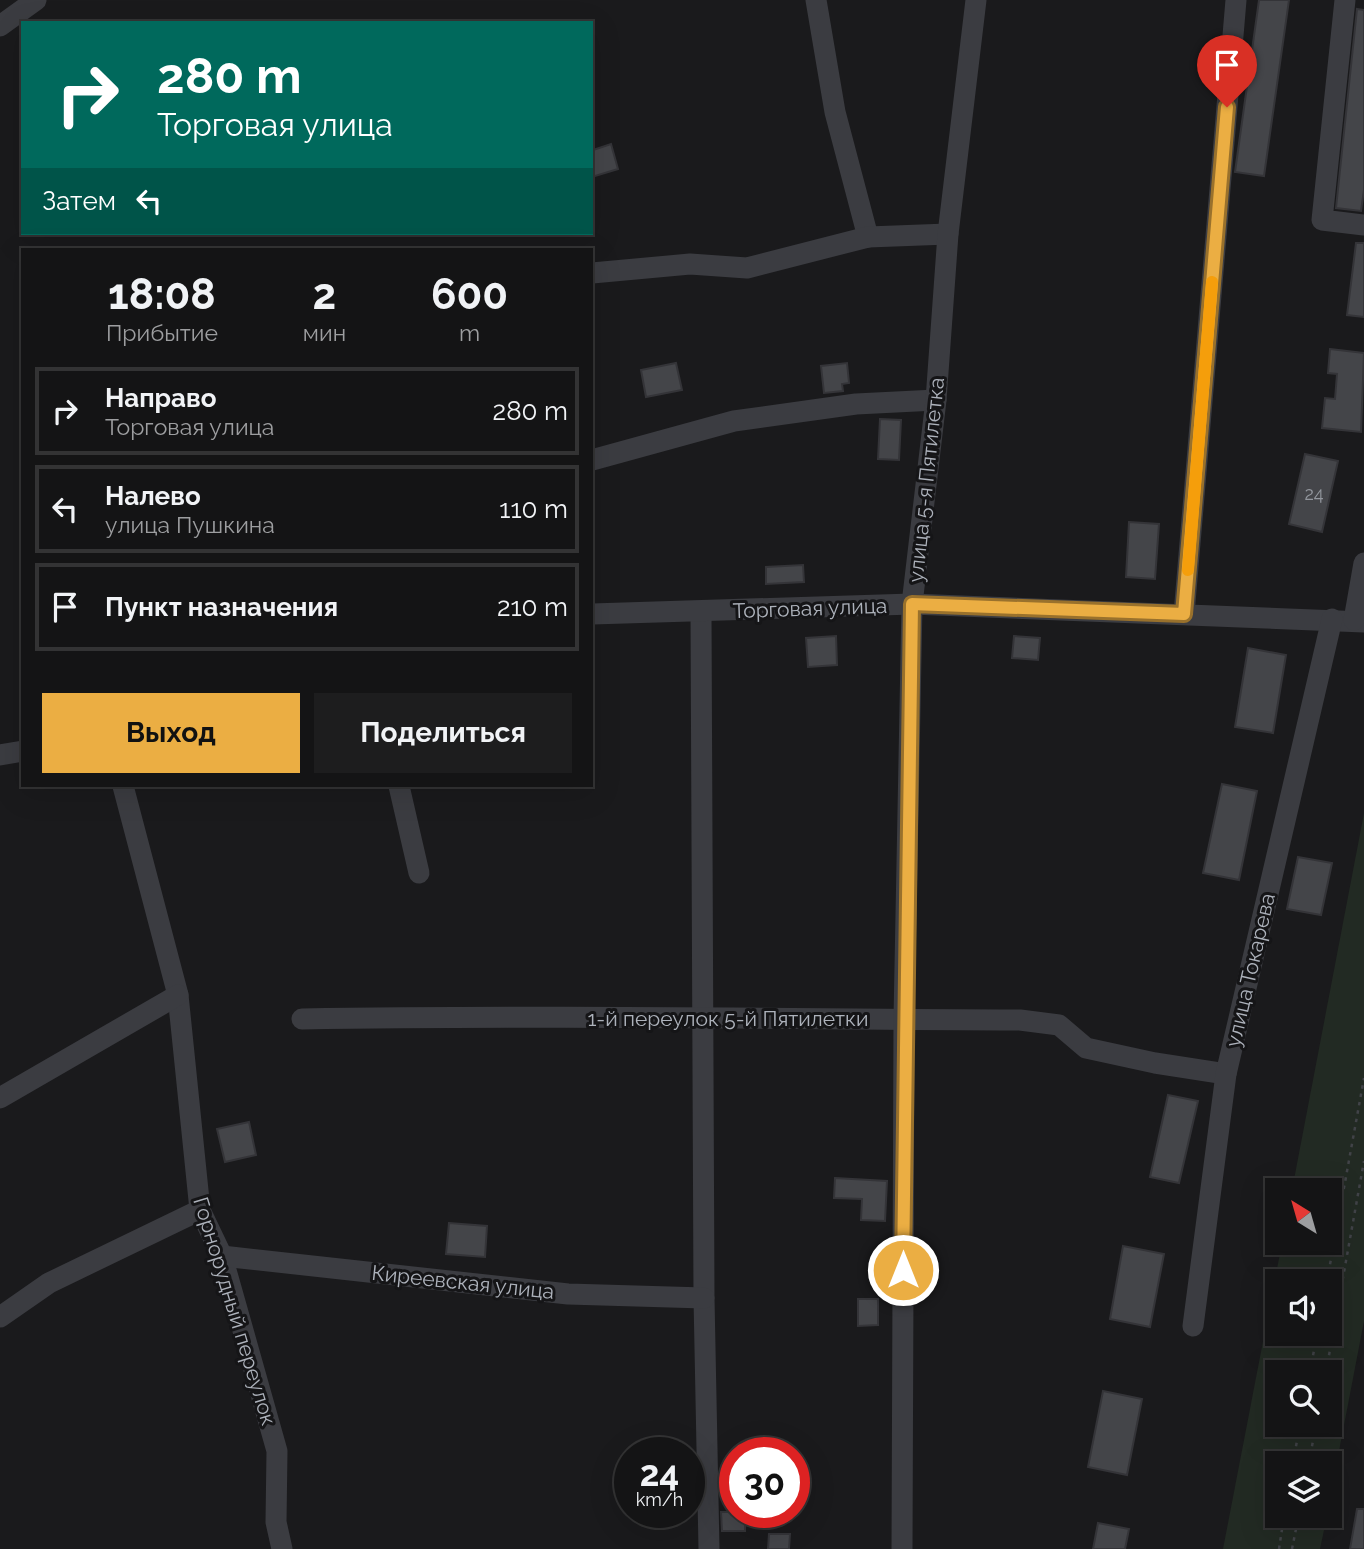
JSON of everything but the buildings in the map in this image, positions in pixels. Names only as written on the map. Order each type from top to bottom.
[{"type":"street","points":[[0,26],[36,0]]},
{"type":"street","points":[[816,0],[835,112],[868,237]]},
{"type":"street","name":"улица 5-я Пятилетка","points":[[902,1549],[904,1019],[912,604],[936,400],[947,234],[976,0]]},
{"type":"street","points":[[1184,614],[1236,0]]},
{"type":"street","points":[[1345,0],[1322,220],[1364,225]]},
{"type":"street","points":[[593,273],[690,264],[747,268],[868,237],[947,234]]},
{"type":"street","points":[[593,460],[734,421],[856,404],[936,400]]},
{"type":"street","points":[[1359,621],[1364,563]]},
{"type":"street","name":"Торговая улица","points":[[593,614],[912,604],[1359,621]]},
{"type":"street","points":[[701,612],[704,1298],[709,1549]]},
{"type":"street","name":"улица Токарева","points":[[1193,1326],[1226,1074],[1332,618]]},
{"type":"street","points":[[0,755],[21,751]]},
{"type":"street","name":"Горнорудный переулок","points":[[123,787],[178,995],[200,1210],[222,1255],[277,1451],[276,1521],[282,1549]]},
{"type":"street","points":[[399,787],[419,873]]},
{"type":"street","points":[[0,1098],[178,995]]},
{"type":"street","name":"1-й переулок 5-й Пятилетки","points":[[302,1019],[505,1016],[704,1020],[1020,1020],[1059,1025],[1086,1048],[1226,1074]]},
{"type":"street","points":[[0,1317],[49,1283],[200,1210]]},
{"type":"street","name":"Киреевская улица","points":[[222,1255],[568,1294],[704,1298]]},
{"type":"path","points":[[1329,1269],[1364,1078]]},
{"type":"path","points":[[1328,1360],[1364,1161]]},
{"type":"path","points":[[1279,1549],[1282,1528]]},
{"type":"path","points":[[1293,1549],[1296,1528]]},
{"type":"shaded area","points":[[1364,813],[1364,1321],[1342,1436],[1342,1360],[1265,1360],[1265,1437],[1342,1437],[1339,1451],[1265,1451],[1265,1528],[1324,1528],[1320,1549],[1223,1549],[1265,1331],[1265,1346],[1342,1346],[1342,1269],[1277,1269],[1280,1255],[1342,1255],[1342,1178],[1294,1178]]},
{"type":"slow traffic","points":[[1188,570],[1212,282]]},
{"type":"route","points":[[903,1270],[904,1019],[912,604],[1184,614],[1227,107]]}]
